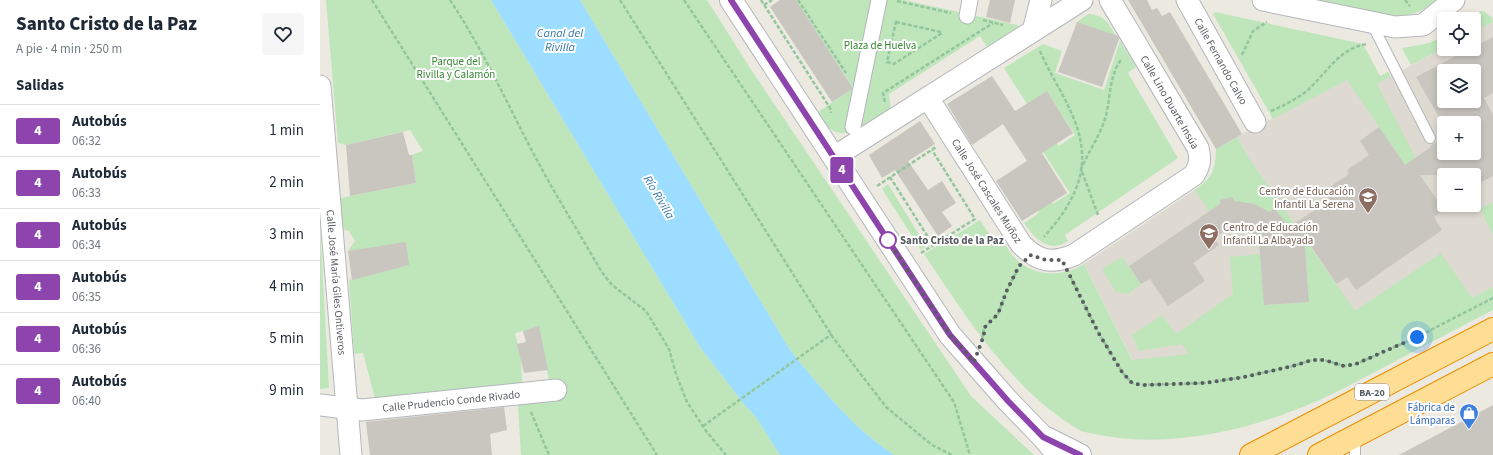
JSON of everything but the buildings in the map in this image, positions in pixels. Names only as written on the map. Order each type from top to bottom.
[{"type":"highway","name":"BA-20","points":[[1251,455],[1493,329]]},
{"type":"highway","name":"BA-20","points":[[1323,454],[1357,445],[1493,364]]},
{"type":"street","points":[[731,0],[950,335],[1058,455]]},
{"type":"street","points":[[853,127],[879,0]]},
{"type":"street","points":[[967,16],[970,0]]},
{"type":"street","points":[[1033,31],[1042,0]]},
{"type":"street","points":[[834,157],[1082,0]]},
{"type":"street","name":"Calle Lino Duarte Insúa","points":[[1062,260],[1074,255],[1194,175],[1199,167],[1201,158],[1198,148],[1110,0]]},
{"type":"street","name":"Calle Fernando Calvo","points":[[1187,0],[1255,120]]},
{"type":"street","points":[[1263,0],[1395,27],[1423,25],[1454,0]]},
{"type":"street","name":"Calle José María Giles Ontiveros","points":[[320,86],[348,408],[350,455]]},
{"type":"street","name":"Calle José Cascales Muñoz","points":[[928,98],[1021,244],[1031,255]]},
{"type":"street","points":[[1031,255],[1046,260],[1062,260]]},
{"type":"street","name":"Calle Prudencio Conde Rivado","points":[[320,405],[362,410],[556,390]]},
{"type":"street","points":[[1043,437],[1080,455]]},
{"type":"lane","points":[[1371,22],[1430,138]]},
{"type":"path","points":[[372,0],[567,308],[657,455]]},
{"type":"path","points":[[450,0],[470,30],[549,181],[601,271],[612,285],[646,311],[669,349],[676,374],[687,402],[703,426],[726,455]]},
{"type":"path","points":[[620,0],[832,334],[886,406],[932,445],[952,455]]},
{"type":"path","points":[[684,0],[954,402],[970,455]]},
{"type":"path","points":[[761,0],[830,108]]},
{"type":"path","points":[[764,5],[772,0]]},
{"type":"path","points":[[798,0],[860,94]]},
{"type":"path","points":[[891,0],[1033,31],[1051,76],[1070,110],[1083,144],[1080,180],[1071,202],[1031,255],[1019,266],[1007,290],[998,314],[984,328],[984,335],[974,362]]},
{"type":"path","points":[[1232,80],[1240,72],[1242,54],[1253,31],[1271,21]]},
{"type":"path","points":[[896,22],[941,32],[942,34],[894,64],[887,62],[896,22]]},
{"type":"path","points":[[884,93],[993,22]]},
{"type":"path","points":[[1255,120],[1308,90],[1343,53],[1358,45],[1380,41]]},
{"type":"path","points":[[1099,238],[1098,217],[1081,169],[1104,123],[1108,109],[1111,84],[1117,65],[1124,56],[1138,48]]},
{"type":"path","points":[[876,187],[942,143]]},
{"type":"path","points":[[919,254],[975,219],[932,150]]},
{"type":"path","points":[[890,177],[933,245]]},
{"type":"path","points":[[1062,260],[1098,332],[1122,372],[1132,383],[1142,385],[1205,383],[1244,377],[1293,366],[1312,360],[1324,360],[1344,366],[1356,364],[1424,334],[1493,298]]},
{"type":"path","points":[[703,426],[832,334]]},
{"type":"path","points":[[523,393],[549,455]]},
{"type":"shaded area","points":[[1493,22],[1493,287],[1380,346],[1139,373],[1084,264],[1247,155],[1237,137],[1347,80],[1377,78],[1388,72],[1391,76],[1437,52],[1437,56],[1481,56],[1481,28]]},
{"type":"green space","name":"Parque del Rivilla y Calamón","points":[[326,0],[491,0],[700,347],[744,404],[756,417],[780,455],[521,455],[518,405],[556,394],[549,381],[539,327],[515,333],[521,358],[522,384],[375,398],[363,353],[354,354],[349,280],[408,265],[406,243],[348,251],[355,241],[349,231],[341,229],[341,198],[416,183],[412,155],[423,151],[410,130],[346,145],[338,143]]},
{"type":"green space","points":[[580,0],[707,0],[752,71],[971,396],[1034,455],[894,455],[851,420],[825,392],[790,350]]},
{"type":"green space","name":"Plaza de Huelva","points":[[796,0],[904,0],[1021,26],[987,47],[980,36],[889,94],[891,109],[861,129],[845,133],[837,132],[829,128],[818,112],[853,88]]},
{"type":"green space","points":[[1307,0],[1439,0],[1416,13],[1389,17]]},
{"type":"green space","points":[[1483,11],[1492,17],[1493,22],[1481,28],[1481,12],[1478,12]]},
{"type":"green space","points":[[1215,12],[1363,44],[1380,76],[1388,72],[1391,76],[1377,84],[1428,181],[1412,160],[1405,165],[1347,80],[1273,119],[1213,14]]},
{"type":"green space","points":[[1088,14],[1094,14],[1105,20],[1116,36],[1077,22]]},
{"type":"green space","points":[[1437,40],[1437,52],[1411,65],[1402,48],[1425,44]]},
{"type":"green space","points":[[1120,41],[1136,67],[1128,73],[1178,158],[1065,235],[1068,241],[1061,245],[1055,246],[1043,243],[1024,223],[1039,213],[1033,203],[1046,194],[1053,204],[1070,193],[1038,144],[1052,136],[1059,146],[1075,135],[1047,91],[1027,104],[1004,68],[1043,44],[1062,51],[1055,73],[1104,90]]},
{"type":"green space","points":[[1237,137],[1248,157],[1355,311],[1441,253],[1472,298],[1493,287],[1493,310],[1356,382],[1291,412],[1222,432],[1187,438],[1151,440],[1116,438],[1081,431],[1056,415],[1033,395],[1012,374],[974,328],[924,254],[980,220],[993,240],[1000,236],[1008,250],[1021,264],[1038,272],[1066,272],[1084,264],[1132,360],[1189,354],[1182,344],[1139,351],[1132,335],[1162,315],[1176,334],[1233,294],[1230,257],[1261,254],[1264,305],[1309,302],[1306,257],[1279,214],[1273,209],[1270,213],[1254,204],[1235,202],[1233,197],[1220,200],[1220,205],[1209,211],[1195,190],[1206,181],[1212,173],[1215,163],[1216,149]]},
{"type":"green space","points":[[888,184],[926,246],[921,250],[882,189]]},
{"type":"green space","points":[[1493,202],[1493,235],[1481,211],[1481,208]]},
{"type":"green space","points":[[320,228],[329,388],[320,389]]},
{"type":"green space","points":[[1122,257],[1141,284],[1128,294],[1116,292],[1102,269]]},
{"type":"water","name":"Canal del Rivilla","points":[[491,0],[580,0],[790,350],[825,392],[851,420],[894,455],[780,455],[756,417],[744,404],[700,347]]},
{"type":"bus line","name":"4","points":[[731,0],[950,335],[1008,401],[1043,437],[1080,455]]},
{"type":"place","name":"Centro de Educación Infantil La Serena","points":[[1368,214]]},
{"type":"place","name":"Santo Cristo de la Paz","points":[[888,240]]},
{"type":"place","name":"Centro de Educación Infantil La Albayada","points":[[1209,250]]},
{"type":"place","name":"Fábrica de Lámparas","points":[[1469,430]]},
{"type":"route","points":[[888,240],[884,234],[950,335],[974,362],[980,341],[984,335],[984,328],[998,314],[1007,290],[1019,266],[1031,255],[1046,260],[1062,260],[1098,332],[1122,372],[1132,383],[1142,385],[1171,385],[1205,383],[1244,377],[1293,366],[1312,360],[1324,360],[1344,366],[1356,364],[1417,337]]},
{"type":"water label","name":"Río Rivilla","points":[[659,197]]}]
